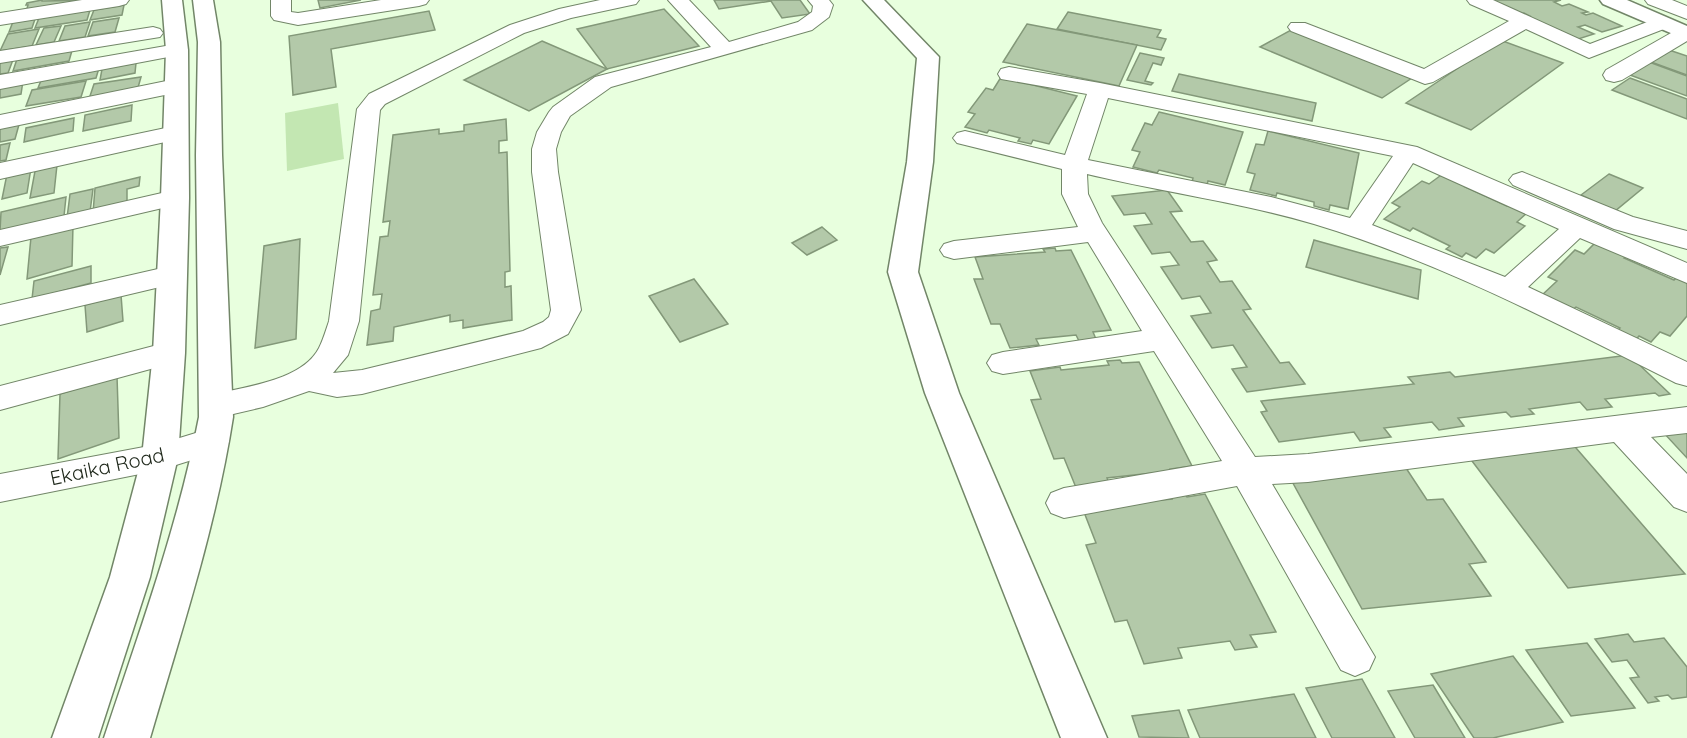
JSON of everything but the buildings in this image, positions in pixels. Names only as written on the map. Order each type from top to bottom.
[{"type":"street","points":[[0,19],[119,0]]},
{"type":"street","points":[[75,738],[130,577],[159,457],[169,352],[174,198],[176,40],[172,0]]},
{"type":"street","points":[[127,738],[190,532],[212,441],[216,406],[208,42],[203,0]]},
{"type":"street","points":[[281,0],[280,16],[298,19],[419,0]]},
{"type":"street","points":[[216,406],[263,395],[308,379],[333,355],[344,321],[369,110],[377,99],[517,28],[566,13],[629,0]]},
{"type":"street","points":[[678,0],[725,51]]},
{"type":"street","points":[[308,379],[337,385],[362,382],[530,340],[553,331],[563,322],[566,310],[545,172],[544,149],[549,132],[561,112],[603,82],[725,51],[817,20],[822,13],[823,5],[818,0]]},
{"type":"street","points":[[873,0],[928,57],[920,162],[903,272],[942,393],[1084,738]]},
{"type":"street","points":[[1477,0],[1589,52],[1662,23]]},
{"type":"street","points":[[1610,0],[1662,23],[1686,27]]},
{"type":"street","points":[[1654,0],[1686,27]]},
{"type":"street","points":[[1298,27],[1425,77],[1525,21]]},
{"type":"street","points":[[1614,75],[1686,27]]},
{"type":"street","points":[[0,57],[176,40]]},
{"type":"street","points":[[0,82],[176,40]]},
{"type":"street","points":[[1009,74],[1409,142],[1625,223],[1667,237],[1687,240]]},
{"type":"street","points":[[0,122],[176,86]]},
{"type":"street","points":[[1100,90],[1074,165],[1075,194],[1096,233],[1246,471],[1355,657]]},
{"type":"street","points":[[0,171],[175,133]]},
{"type":"street","points":[[965,138],[1074,165],[1280,206],[1356,229],[1420,251],[1509,289],[1687,375]]},
{"type":"street","points":[[1409,142],[1577,227],[1687,274]]},
{"type":"street","points":[[1356,229],[1409,142]]},
{"type":"street","points":[[0,238],[174,198]]},
{"type":"street","points":[[1509,289],[1577,227]]},
{"type":"street","points":[[954,250],[1096,233]]},
{"type":"street","points":[[0,315],[171,275]]},
{"type":"street","points":[[1003,363],[1162,339]]},
{"type":"street","points":[[0,398],[169,352]]},
{"type":"street","points":[[1064,503],[1246,471],[1308,468],[1687,420]]},
{"type":"street","points":[[1623,429],[1687,497]]},
{"type":"street","name":"Ekaika Road","points":[[0,488],[159,457],[212,441]]},
{"type":"green space","points":[[338,103],[344,159],[287,171],[285,113]]}]
